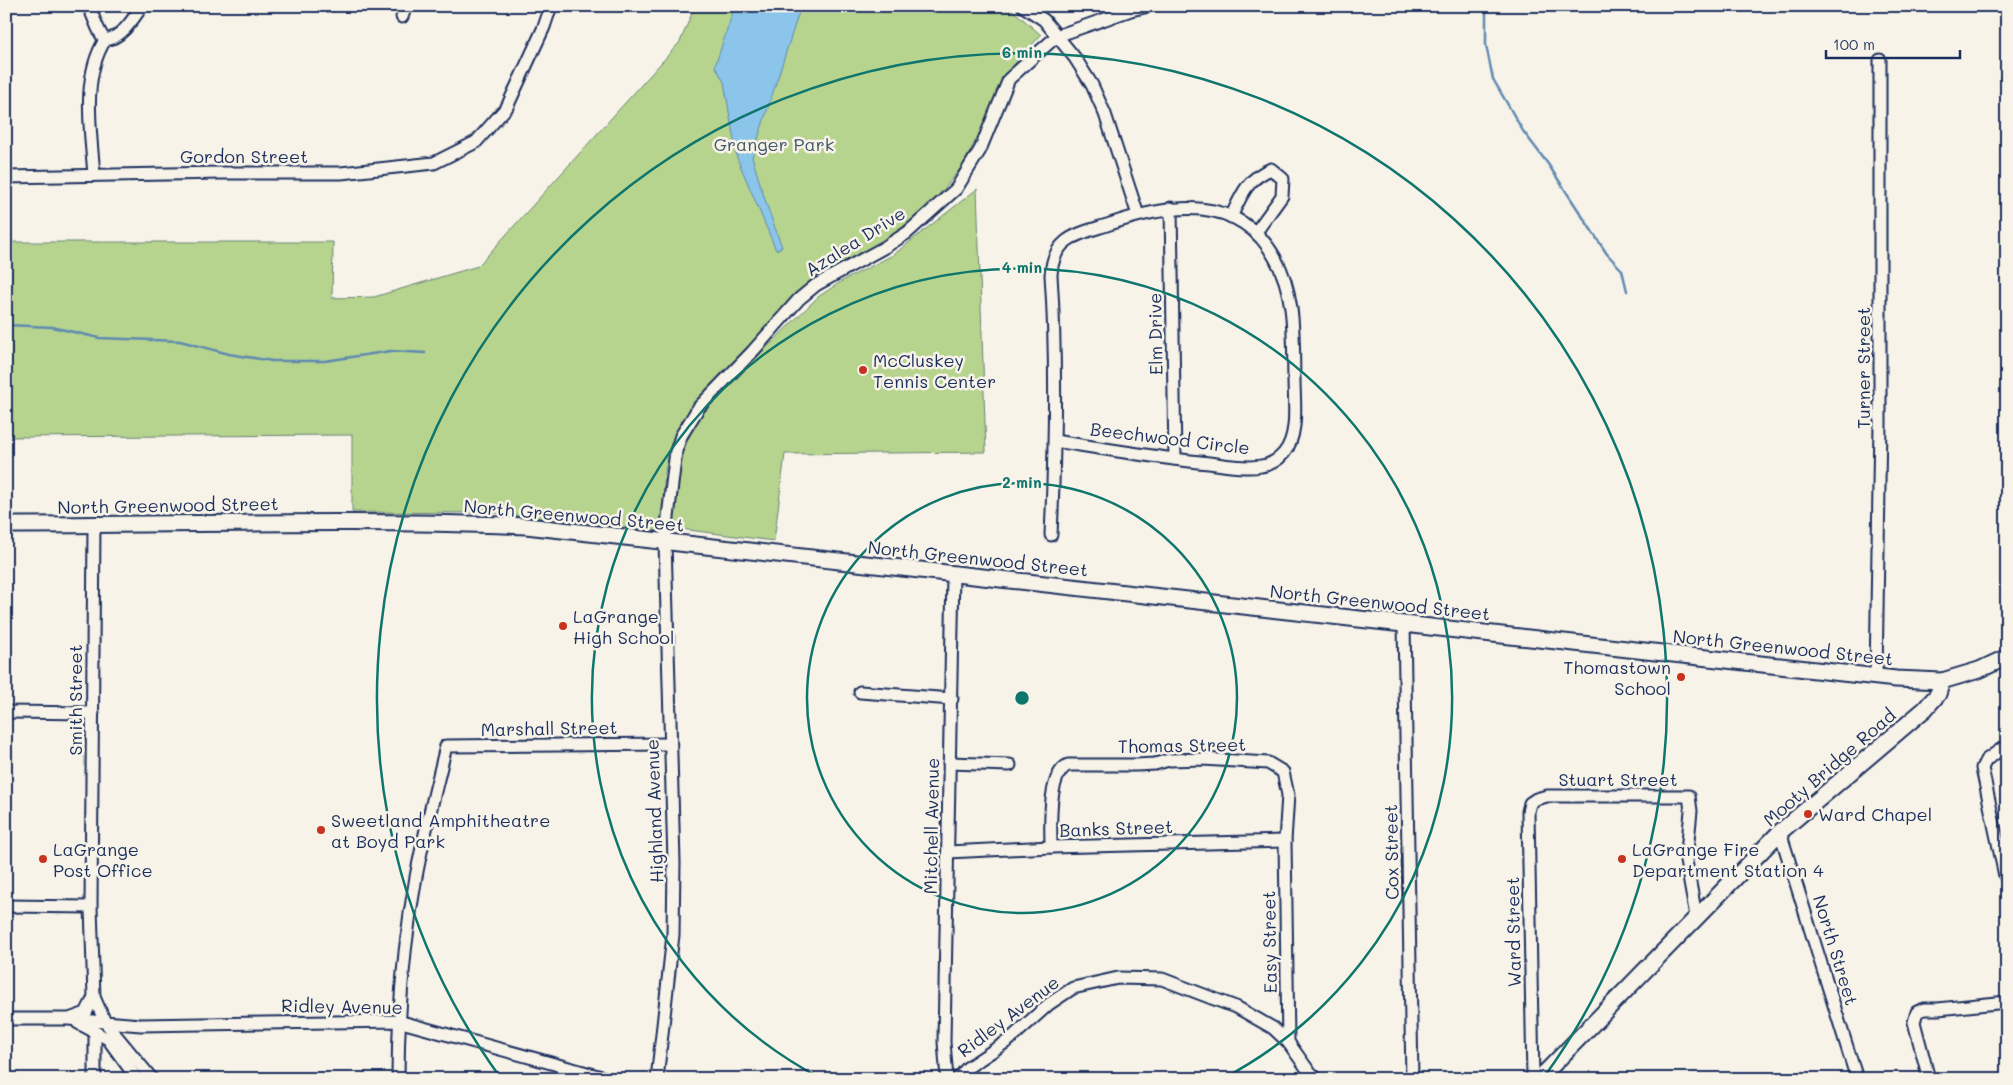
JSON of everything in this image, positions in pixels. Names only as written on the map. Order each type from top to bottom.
[{"type":"main road","name":"North Greenwood Street","points":[[6,525],[417,522],[526,526],[1876,676],[1942,681]]},
{"type":"main road","points":[[1942,681],[1979,670],[2007,657]]},
{"type":"main road","name":"Mooty Bridge Road","points":[[1540,1079],[1696,916],[1780,832],[1925,709],[1938,694],[1942,681]]},
{"type":"street","points":[[88,6],[96,20],[98,32],[105,40]]},
{"type":"street","points":[[105,40],[112,39],[128,26],[142,6]]},
{"type":"street","name":"Gordon Street","points":[[6,177],[341,173],[434,162],[476,142],[507,107],[544,27],[551,6]]},
{"type":"street","points":[[1023,6],[1044,20],[1075,58],[1092,85],[1105,114],[1138,215]]},
{"type":"street","name":"Azalea Drive","points":[[665,542],[676,451],[681,436],[699,407],[800,299],[816,285],[907,233],[956,189],[980,150],[1009,80],[1057,36],[1149,6]]},
{"type":"street","points":[[94,175],[90,101],[92,76],[97,53],[105,40]]},
{"type":"street","name":"Turner Street","points":[[1876,676],[1880,423],[1880,60]]},
{"type":"street","points":[[1231,217],[1243,192],[1257,175],[1271,169],[1283,179],[1282,196],[1256,232]]},
{"type":"street","name":"Beechwood Circle","points":[[1051,535],[1055,441],[1052,276],[1055,257],[1065,241],[1076,234],[1138,215],[1171,208],[1207,210],[1231,217],[1256,232],[1270,249],[1280,267],[1290,299],[1294,405],[1290,443],[1279,458],[1261,466],[1239,466],[1175,459],[1055,441]]},
{"type":"street","name":"Elm Drive","points":[[1171,208],[1175,459]]},
{"type":"street","name":"Smith Street","points":[[94,525],[91,875],[94,996],[105,1022],[152,1079]]},
{"type":"street","name":"Highland Avenue","points":[[657,1079],[674,935],[674,862],[665,542]]},
{"type":"street","name":"Mitchell Avenue","points":[[947,1079],[944,1042],[953,574]]},
{"type":"street","name":"Cox Street","points":[[1404,624],[1412,1079]]},
{"type":"street","points":[[860,692],[952,699]]},
{"type":"street","points":[[6,712],[92,713]]},
{"type":"street","name":"Marshall Street","points":[[398,1021],[416,876],[446,746],[670,744]]},
{"type":"street","points":[[2006,876],[1982,768],[1986,760],[2007,745]]},
{"type":"street","name":"Thomas Street","points":[[1051,847],[1050,798],[1062,769],[1065,767],[1074,764],[1095,766],[1155,764],[1169,760],[1185,759],[1268,763],[1283,772],[1288,795],[1285,841]]},
{"type":"street","points":[[949,763],[1010,766]]},
{"type":"street","name":"Stuart Street","points":[[1547,796],[1689,796],[1690,811],[1686,861],[1696,916]]},
{"type":"street","name":"Ward Street","points":[[1533,1079],[1528,812],[1530,804],[1536,799],[1547,796]]},
{"type":"street","name":"North Street","points":[[1780,832],[1857,1079]]},
{"type":"street","name":"Banks Street","points":[[948,852],[1051,847],[1285,841]]},
{"type":"street","name":"Easy Street","points":[[1285,841],[1288,1042]]},
{"type":"street","name":"Smith Street","points":[[71,906],[85,896],[91,875]]},
{"type":"street","points":[[6,906],[91,907]]},
{"type":"street","name":"Ridley Avenue","points":[[958,1079],[967,1068],[1009,1040],[1049,1004],[1073,988],[1118,978],[1162,979],[1238,1008],[1273,1028],[1288,1042],[1308,1070],[1317,1079]]},
{"type":"street","points":[[68,1020],[86,1012],[94,996]]},
{"type":"street","points":[[1929,1079],[1914,1022],[1917,1012],[1924,1009],[2007,1002]]},
{"type":"street","name":"Ridley Avenue","points":[[6,1019],[68,1020],[142,1025],[398,1021],[609,1079]]},
{"type":"street","name":"Ridley Avenue","points":[[68,1020],[95,1030]]},
{"type":"street","points":[[398,1021],[398,1079]]},
{"type":"street","points":[[95,1030],[96,1079]]},
{"type":"street","points":[[95,1030],[108,1039],[137,1079]]},
{"type":"green space","name":"Granger Park","points":[[695,6],[1008,6],[1041,35],[1017,61],[1002,83],[963,165],[936,199],[883,241],[814,278],[690,408],[672,442],[665,471],[661,531],[498,513],[352,512],[352,435],[6,437],[6,242],[333,242],[332,298],[374,297],[478,266],[680,42]]},
{"type":"green space","name":"McCluskey Tennis Center","points":[[977,189],[986,452],[785,454],[774,541],[673,528],[682,455],[699,419],[718,395],[818,297],[842,281],[893,255]]},
{"type":"water","points":[[735,6],[801,6],[752,157],[782,247],[776,250],[737,158],[724,82],[715,66]]},
{"type":"waterway","points":[[1486,6],[1486,45],[1493,79],[1523,131],[1548,164],[1607,254],[1622,270],[1627,291]]},
{"type":"waterway","points":[[6,325],[52,327],[99,338],[180,341],[229,354],[272,361],[325,361],[391,351],[425,353]]},
{"type":"place","name":"McCluskey Tennis Center","points":[[863,370]]},
{"type":"place","name":"LaGrange High School","points":[[563,626]]},
{"type":"place","name":"Thomastown School","points":[[1681,677]]},
{"type":"place","name":"Ward Chapel","points":[[1808,814]]},
{"type":"place","name":"Sweetland Amphitheatre at Boyd Park","points":[[321,830]]},
{"type":"place","name":"LaGrange Post Office","points":[[43,859]]},
{"type":"place","name":"LaGrange Fire Department Station 4","points":[[1622,859]]}]
